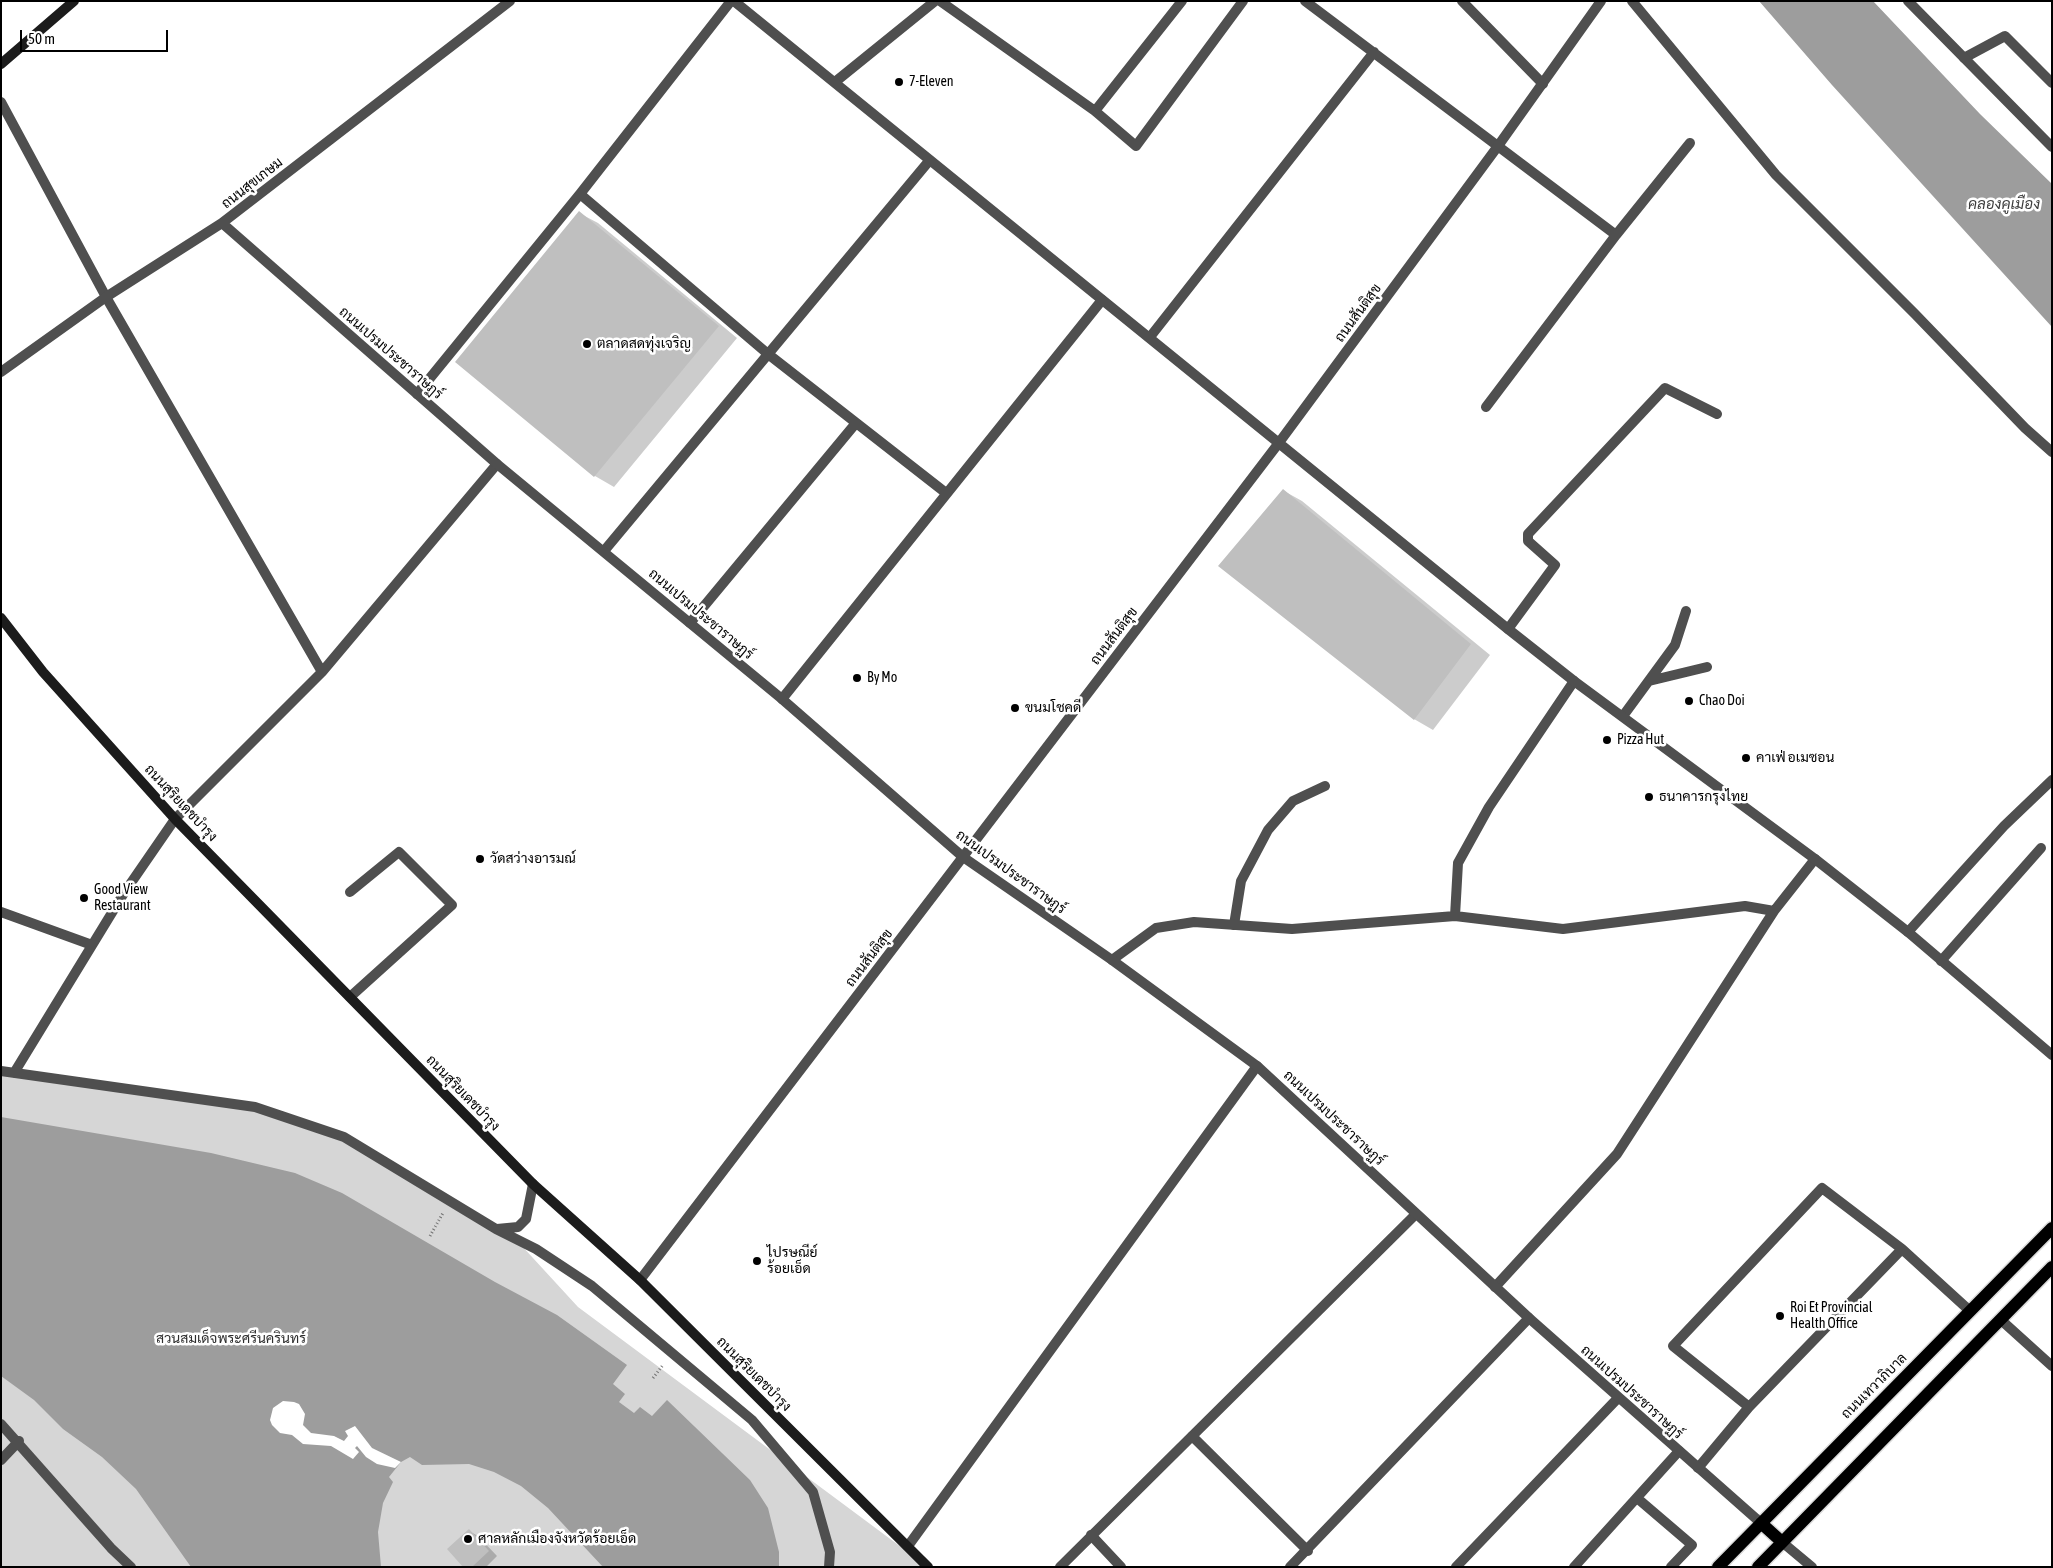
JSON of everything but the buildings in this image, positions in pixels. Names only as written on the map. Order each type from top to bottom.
[{"type":"main road","points":[[1,64],[74,1]]},
{"type":"main road","name":"ถนนสุริยเดชบำรุง","points":[[1,618],[43,672],[175,819],[533,1184],[640,1280],[908,1546],[925,1566]]},
{"type":"main road","name":"ถนนเทวาภิบาล","points":[[1718,1567],[2052,1228]]},
{"type":"main road","points":[[1758,1567],[2052,1267]]},
{"type":"main road","points":[[1761,1523],[1782,1542]]},
{"type":"street","name":"ถนนสุขเกษม","points":[[1,372],[106,297],[222,223],[510,1]]},
{"type":"street","points":[[417,394],[580,194],[732,1],[835,82],[930,161],[1150,337],[1278,444],[1508,629],[1574,681],[1815,859],[1908,932],[2052,1055]]},
{"type":"street","points":[[835,82],[935,1]]},
{"type":"street","points":[[940,1],[1094,111],[1136,146],[1243,1]]},
{"type":"street","points":[[1094,111],[1182,1]]},
{"type":"street","points":[[1462,1],[1543,84]]},
{"type":"street","name":"ถนนสันติสุข","points":[[640,1280],[1278,444],[1498,146],[1601,1]]},
{"type":"street","points":[[1632,1],[1776,175],[1916,314],[2025,428],[2052,452]]},
{"type":"street","points":[[1908,1],[2052,147]]},
{"type":"street","points":[[1309,2],[1616,235]]},
{"type":"street","points":[[1964,58],[2005,36],[2052,83]]},
{"type":"street","points":[[1150,337],[1374,52]]},
{"type":"street","points":[[1,102],[106,297],[322,672]]},
{"type":"street","points":[[1486,408],[1616,235],[1690,143]]},
{"type":"street","points":[[604,551],[930,161]]},
{"type":"street","points":[[580,194],[768,354],[946,493]]},
{"type":"street","name":"ถนนเปรมประชาราษฏร์","points":[[222,223],[497,464],[782,699],[963,857],[1112,960],[1258,1066],[1529,1318],[1761,1523]]},
{"type":"street","points":[[782,699],[1102,300]]},
{"type":"street","points":[[1508,629],[1555,565],[1528,541],[1528,534],[1665,388],[1717,414]]},
{"type":"street","points":[[690,623],[856,423]]},
{"type":"street","points":[[14,1073],[124,894],[175,819],[322,672],[497,464]]},
{"type":"street","points":[[1623,716],[1675,645],[1686,610]]},
{"type":"street","points":[[1649,681],[1707,668]]},
{"type":"street","points":[[1455,916],[1458,863],[1489,807],[1574,681]]},
{"type":"street","points":[[1908,932],[2004,826],[2052,780]]},
{"type":"street","points":[[1234,925],[1241,881],[1268,830],[1293,801],[1325,786]]},
{"type":"street","points":[[1941,961],[2041,848]]},
{"type":"street","points":[[350,892],[399,852],[452,905],[350,997]]},
{"type":"street","points":[[1495,1287],[1617,1154],[1774,911],[1815,859]]},
{"type":"street","points":[[1112,960],[1156,928],[1194,922],[1292,929],[1455,916],[1563,929],[1745,906],[1774,911]]},
{"type":"street","points":[[1,912],[92,945]]},
{"type":"street","points":[[908,1546],[1258,1066]]},
{"type":"street","points":[[1,1071],[255,1107],[344,1137],[496,1229],[536,1249],[592,1286],[752,1420],[813,1492],[830,1552],[830,1567]]},
{"type":"street","points":[[496,1229],[518,1227],[526,1219],[533,1184]]},
{"type":"street","points":[[1750,1407],[1673,1346],[1822,1188],[1902,1249],[1970,1310]]},
{"type":"street","points":[[1060,1567],[1416,1214]]},
{"type":"street","points":[[1698,1468],[1750,1407],[1902,1249]]},
{"type":"street","points":[[1290,1567],[1308,1551],[1529,1318]]},
{"type":"street","points":[[2001,1320],[2052,1366]]},
{"type":"street","points":[[1456,1567],[1618,1398]]},
{"type":"street","points":[[1,1424],[19,1441],[111,1548],[131,1567]]},
{"type":"street","points":[[1192,1436],[1308,1551]]},
{"type":"street","points":[[1,1460],[19,1441]]},
{"type":"street","points":[[1574,1567],[1679,1451]]},
{"type":"street","points":[[1637,1498],[1692,1545],[1672,1567]]},
{"type":"street","points":[[1092,1535],[1121,1567]]},
{"type":"street","points":[[1782,1542],[1812,1567]]},
{"type":"path","points":[[430,1236],[450,1201]]},
{"type":"green space","name":"สวนสมเด็จพระศรีนครินทร์","points":[[1,1071],[255,1107],[344,1137],[510,1233],[578,1307],[928,1567],[1,1567]]},
{"type":"water","name":"คลองคูเมือง","points":[[1759,1],[1873,1],[1980,114],[2052,184],[2052,327],[1832,85]]},
{"type":"water","name":"สวนสมเด็จพระศรีนครินทร์","points":[[1,1117],[211,1153],[295,1173],[342,1193],[495,1282],[557,1315],[627,1365],[613,1384],[625,1394],[619,1402],[634,1413],[640,1407],[652,1416],[667,1400],[750,1480],[768,1508],[779,1552],[779,1567],[603,1567],[548,1508],[521,1486],[494,1472],[469,1464],[422,1465],[410,1457],[401,1462],[389,1477],[393,1482],[383,1503],[378,1532],[381,1567],[191,1567],[136,1489],[102,1457],[63,1429],[34,1400],[1,1376]]},
{"type":"pier","points":[[283,1401],[299,1404],[305,1414],[303,1425],[311,1433],[334,1436],[344,1441],[348,1436],[345,1431],[355,1426],[372,1448],[401,1462],[395,1468],[377,1464],[366,1457],[357,1446],[355,1448],[359,1452],[353,1459],[331,1446],[303,1444],[292,1435],[280,1433],[270,1420],[273,1408]]},
{"type":"place","name":"7-Eleven","points":[[899,82]]},
{"type":"place","name":"ตลาดสดทุ่งเจริญ","points":[[587,344]]},
{"type":"place","name":"By Mo","points":[[857,678]]},
{"type":"place","name":"Chao Doi","points":[[1689,701]]},
{"type":"place","name":"ขนมโชคดี","points":[[1015,708]]},
{"type":"place","name":"Pizza Hut","points":[[1607,740]]},
{"type":"place","name":"คาเฟ่ อเมซอน","points":[[1746,758]]},
{"type":"place","name":"ธนาคารกรุงไทย","points":[[1649,797]]},
{"type":"place","name":"วัดสว่างอารมณ์","points":[[480,859]]},
{"type":"place","name":"Good View Restaurant","points":[[84,898]]},
{"type":"place","name":"ไปรษณีย์ ร้อยเอ็ด","points":[[757,1261]]},
{"type":"place","name":"Roi Et Provincial Health Office","points":[[1780,1316]]},
{"type":"place","name":"ศาลหลักเมืองจังหวัดร้อยเอ็ด","points":[[468,1539]]}]
